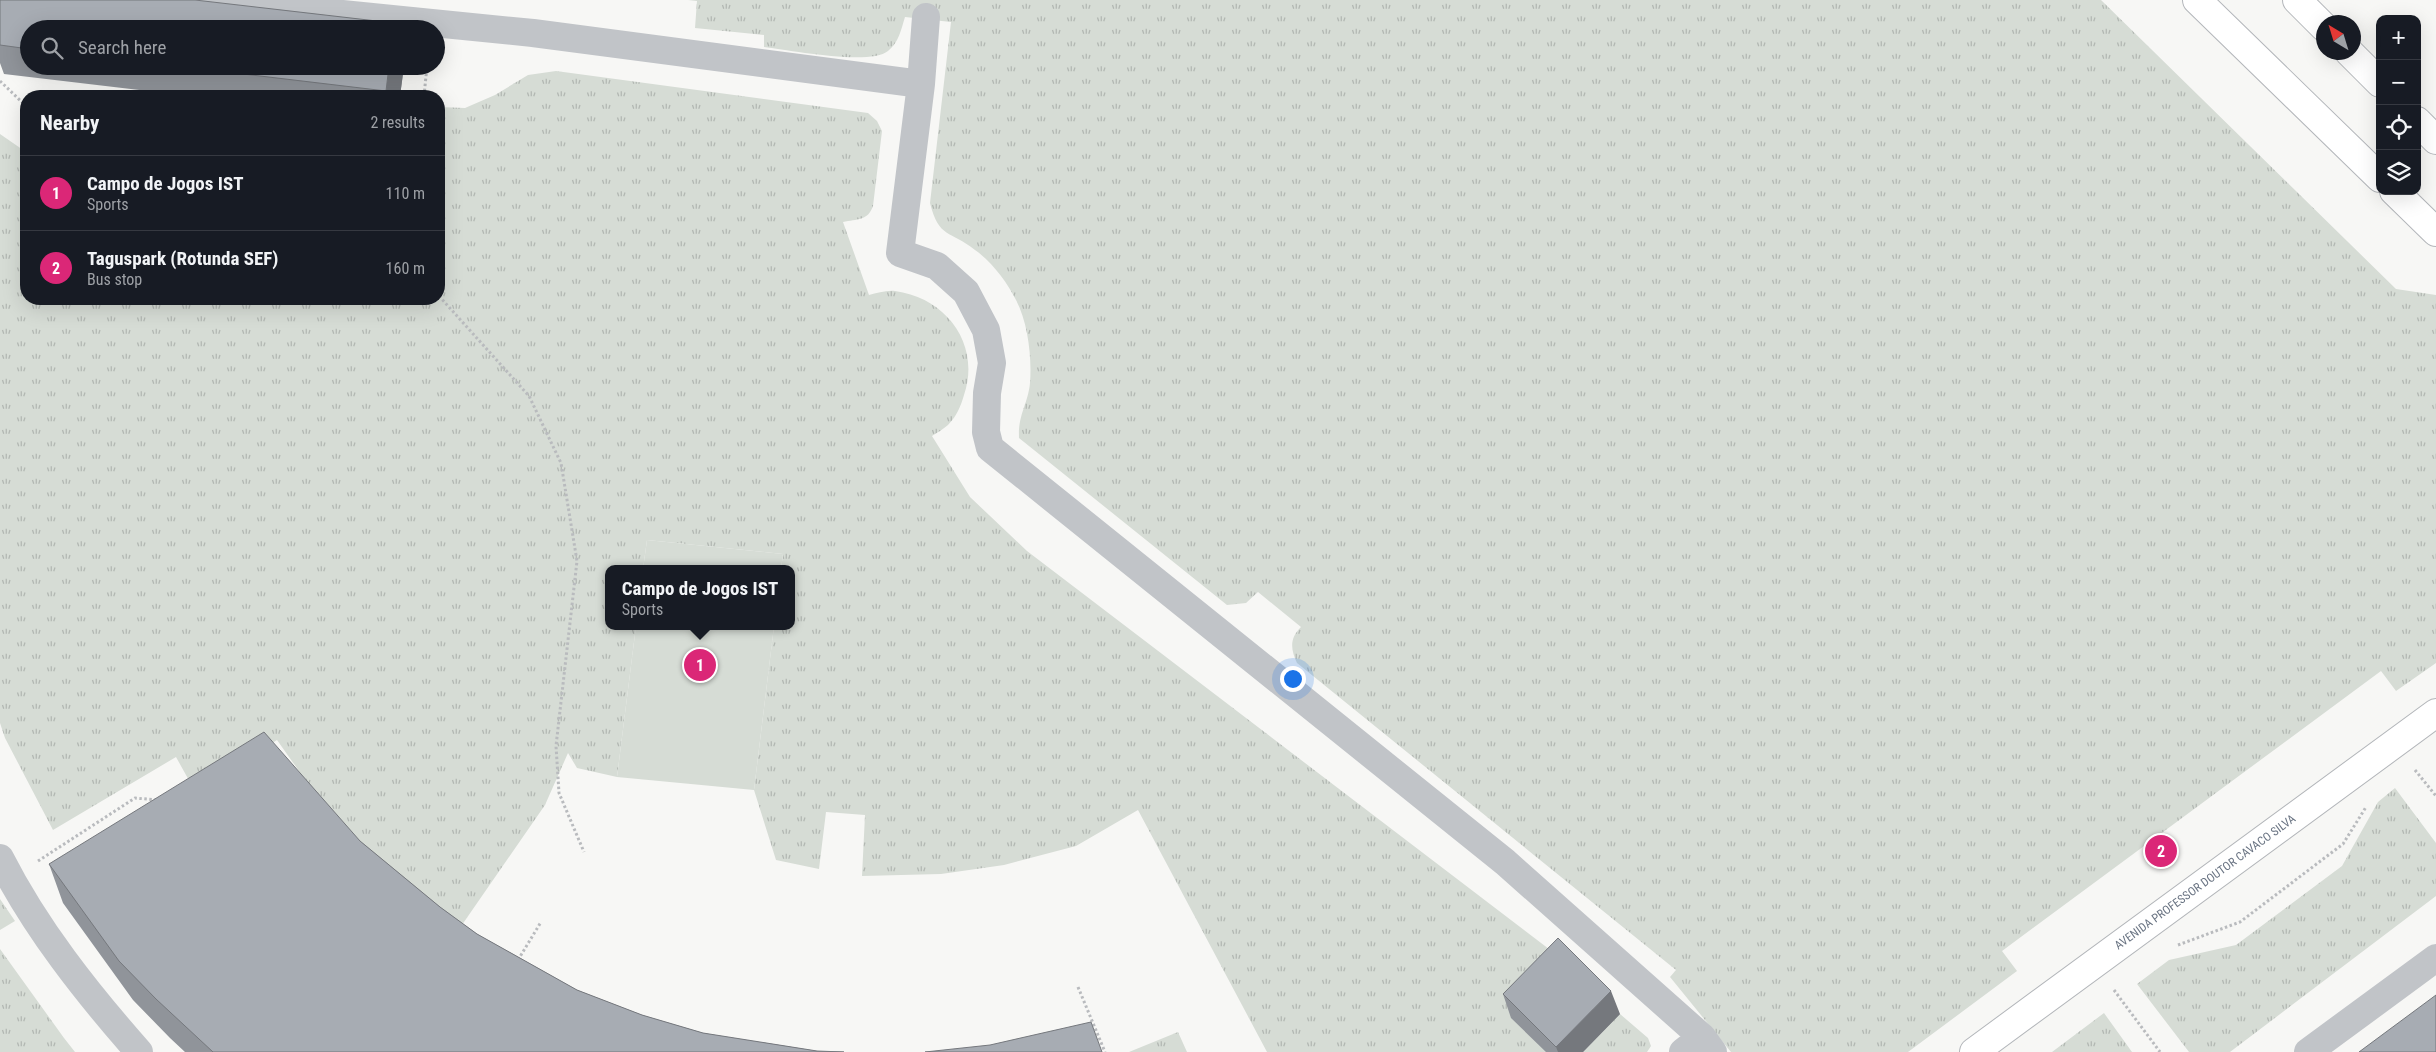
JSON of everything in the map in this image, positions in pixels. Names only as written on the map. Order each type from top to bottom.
[{"type":"main road","points":[[2197,0],[2376,174]]},
{"type":"main road","points":[[2297,0],[2316,19]]},
{"type":"main road","points":[[2357,60],[2376,79]]},
{"type":"main road","points":[[2421,125],[2436,140]]},
{"type":"main road","points":[[2398,195],[2436,232]]},
{"type":"main road","name":"AVENIDA PROFESSOR DOUTOR CAVACO SILVA","points":[[1974,1052],[2436,713]]},
{"type":"street","points":[[203,0],[403,20]]},
{"type":"street","points":[[926,17],[922,84],[900,253],[937,266],[966,292],[986,330],[992,363],[987,393],[986,432],[990,448],[1505,862],[1699,1047]]},
{"type":"street","points":[[445,24],[533,33],[922,84]]},
{"type":"street","points":[[5,868],[52,943],[104,1013],[139,1052]]},
{"type":"street","points":[[2308,1052],[2436,958]]},
{"type":"path","points":[[425,90],[426,75]]},
{"type":"path","points":[[0,81],[20,100]]},
{"type":"path","points":[[445,303],[528,396],[562,463],[577,561],[556,746],[559,793],[584,852]]},
{"type":"path","points":[[2395,743],[2436,796]]},
{"type":"path","points":[[2406,774],[2414,770]]},
{"type":"path","points":[[5,868],[135,798],[162,801]]},
{"type":"path","points":[[2175,946],[2240,922],[2343,844],[2370,802]]},
{"type":"path","points":[[515,966],[541,922]]},
{"type":"path","points":[[2109,984],[2160,1052]]},
{"type":"path","points":[[1078,987],[1104,1052]]},
{"type":"green space","points":[[688,0],[2101,0],[2396,289],[2436,295],[2436,663],[2396,691],[2381,671],[2002,951],[2017,971],[1908,1052],[1731,1052],[1670,977],[1676,970],[1297,663],[1292,644],[1297,631],[1301,627],[1258,592],[1246,603],[1227,605],[1019,438],[1020,422],[1030,383],[1030,351],[1024,319],[1016,300],[999,273],[981,255],[946,232],[937,223],[930,203],[951,22],[905,17],[897,40],[888,51],[879,55],[865,57],[829,56],[764,47],[764,35],[695,28],[697,1]]},
{"type":"green space","points":[[556,71],[868,113],[877,121],[882,131],[873,206],[865,217],[843,222],[869,295],[885,291],[895,291],[914,295],[930,303],[944,314],[955,327],[963,342],[968,359],[968,376],[963,399],[951,422],[932,436],[970,497],[1027,551],[1566,962],[1546,1052],[1267,1052],[1138,810],[1076,846],[1004,865],[941,874],[862,876],[865,815],[826,812],[819,869],[776,860],[754,790],[774,630],[795,630],[795,565],[782,565],[783,554],[647,540],[644,565],[605,565],[605,630],[635,630],[617,777],[577,768],[568,753],[545,805],[455,935],[333,819],[277,740],[196,793],[176,757],[53,830],[5,738],[0,723],[0,134],[20,148],[20,305],[445,305],[445,107],[465,108],[495,95],[528,75]]},
{"type":"green space","points":[[647,540],[783,554],[782,565],[644,565]]},
{"type":"green space","points":[[635,630],[774,630],[754,790],[617,777]]},
{"type":"green space","points":[[2395,788],[2436,843],[2436,896],[2230,1052],[2189,1052],[2137,984],[2169,960],[2236,945],[2342,866],[2378,802]]},
{"type":"green space","points":[[0,899],[15,921],[0,930]]},
{"type":"green space","points":[[0,949],[64,1038],[75,1052],[0,1052]]},
{"type":"green space","points":[[2104,1013],[2132,1052],[2052,1052]]},
{"type":"green space","points":[[1620,1014],[1648,1038],[1651,1046],[1647,1052],[1583,1052]]},
{"type":"green space","points":[[1178,1032],[1187,1052],[1129,1052]]},
{"type":"building","points":[[0,0],[195,0],[368,20],[20,20],[20,48],[0,45]]},
{"type":"building","points":[[252,75],[388,75],[386,90]]},
{"type":"building","points":[[264,732],[360,841],[440,907],[477,934],[577,990],[642,1015],[703,1033],[817,1051],[844,1052],[213,1052],[156,999],[119,961],[49,864]]},
{"type":"building","points":[[1558,938],[1611,991],[1556,1047],[1503,994]]},
{"type":"building","points":[[2436,995],[2436,1052],[2359,1052]]},
{"type":"building","points":[[1091,1022],[1102,1052],[925,1052],[990,1045]]},
{"type":"place","name":"Campo de Jogos IST","points":[[700,665]]},
{"type":"place","name":"Taguspark (Rotunda SEF)","points":[[2161,851]]}]
